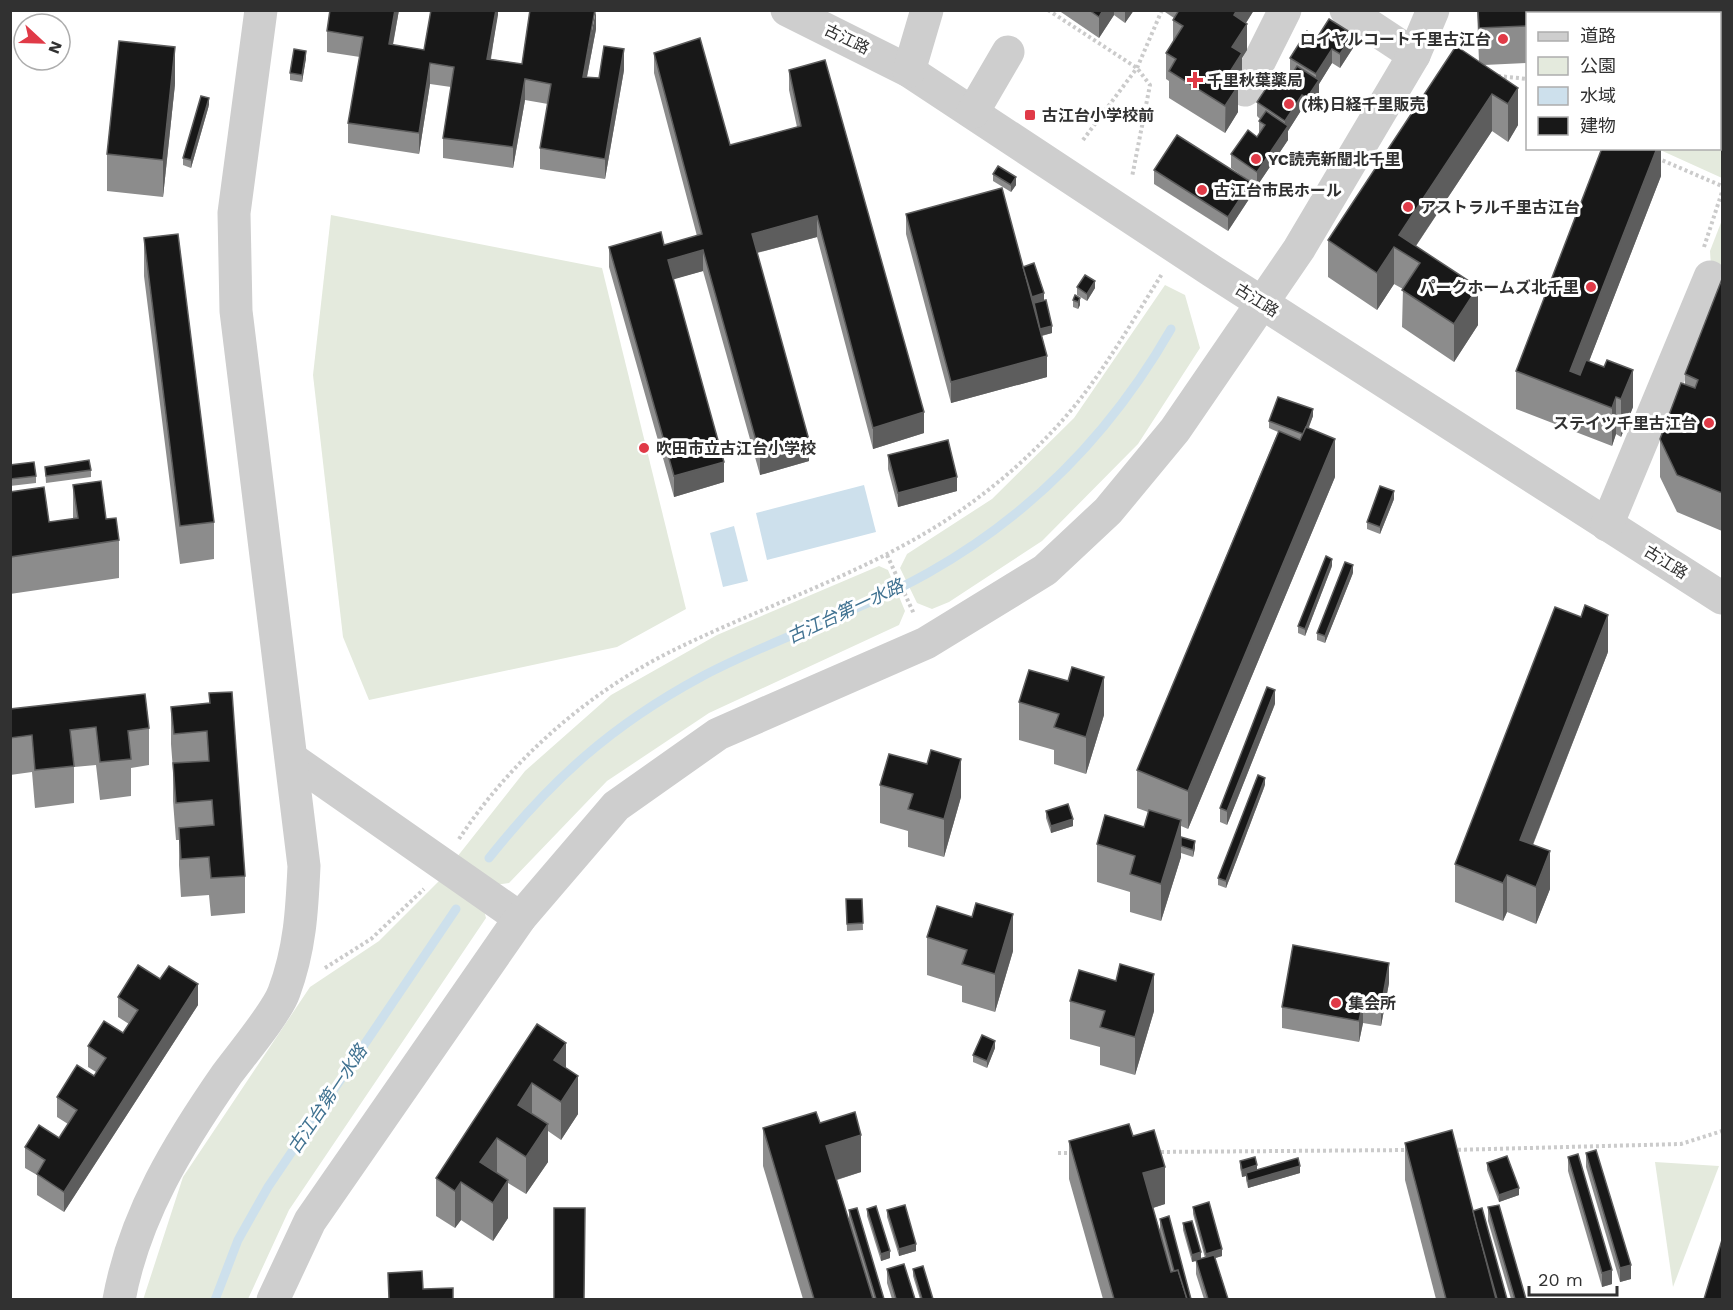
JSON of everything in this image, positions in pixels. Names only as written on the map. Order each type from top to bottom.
[{"type":"street","points":[[119,1299],[124,1270],[161,1178],[219,1087],[284,994],[301,933],[304,866],[236,311],[234,213],[261,10]]},
{"type":"street","name":"古江路","points":[[787,10],[909,71],[1263,303],[1722,598]]},
{"type":"street","points":[[909,71],[927,10]]},
{"type":"street","points":[[1245,90],[1285,10]]},
{"type":"street","points":[[1346,10],[1414,55]]},
{"type":"street","points":[[273,1299],[310,1221],[520,918],[616,806],[718,734],[926,643],[1045,570],[1108,512],[1168,439],[1299,249],[1414,55],[1433,10]]},
{"type":"street","points":[[973,112],[1008,52]]},
{"type":"street","points":[[1607,525],[1710,278]]},
{"type":"street","points":[[292,759],[520,918]]},
{"type":"path","points":[[1048,10],[1137,68],[1150,85],[1132,177]]},
{"type":"path","points":[[1083,140],[1137,68],[1162,10]]},
{"type":"path","points":[[1493,76],[1526,79]]},
{"type":"path","points":[[1654,157],[1722,186]]},
{"type":"path","points":[[1710,278],[1698,263],[1722,192]]},
{"type":"path","points":[[284,994],[371,939],[406,909],[426,887],[471,820],[522,760],[609,686],[679,647],[887,555],[955,514],[1031,453],[1082,396],[1164,271]]},
{"type":"path","points":[[887,555],[917,620]]},
{"type":"path","points":[[1444,1150],[1681,1144],[1722,1131]]},
{"type":"path","points":[[1151,1152],[1421,1150]]},
{"type":"path","points":[[1058,1153],[1081,1153]]},
{"type":"green space","points":[[1722,11],[1722,178],[1660,150],[1721,150],[1721,12],[1614,12]]},
{"type":"green space","points":[[331,215],[602,268],[686,609],[617,647],[369,700],[343,637],[313,375]]},
{"type":"green space","points":[[1722,220],[1722,270],[1711,266],[1710,251]]},
{"type":"green space","points":[[1165,285],[1185,295],[1200,348],[1138,444],[1042,541],[949,602],[932,609],[917,603],[900,568],[907,554],[992,499],[1074,418]]},
{"type":"green space","points":[[879,566],[888,570],[905,611],[899,625],[709,713],[607,781],[509,883],[495,885],[457,857],[525,771],[611,695],[717,635]]},
{"type":"green space","points":[[440,880],[483,906],[486,918],[289,1210],[248,1299],[143,1300],[183,1177],[310,987],[379,941]]},
{"type":"green space","points":[[1655,1162],[1719,1166],[1673,1287]]},
{"type":"water","points":[[864,485],[876,532],[767,560],[756,513]]},
{"type":"water","points":[[734,526],[748,581],[723,587],[710,533]]},
{"type":"building","points":[[330,10],[395,10],[389,44],[424,50],[431,10],[496,10],[487,59],[522,64],[530,10],[595,10],[583,77],[599,78],[604,46],[624,49],[605,159],[540,148],[551,84],[525,79],[513,147],[443,138],[454,67],[430,63],[419,133],[348,123],[363,37],[327,31]]},
{"type":"building","points":[[1089,10],[1103,10],[1099,17]]},
{"type":"building","points":[[1179,10],[1237,10],[1234,15],[1247,24],[1232,47],[1242,53],[1226,78],[1238,86],[1225,106],[1169,71],[1176,59],[1166,53],[1183,26],[1173,20]]},
{"type":"building","points":[[1478,10],[1577,10],[1577,12],[1526,12],[1526,26],[1479,28]]},
{"type":"building","points":[[1329,19],[1353,34],[1340,54],[1332,49],[1316,74],[1290,58],[1307,31],[1317,38]]},
{"type":"building","points":[[700,38],[730,145],[801,126],[789,70],[825,60],[924,412],[873,428],[817,216],[752,234],[809,440],[760,455],[703,250],[668,260],[724,462],[674,476],[609,247],[661,232],[664,245],[702,234],[654,53]]},
{"type":"building","points":[[119,41],[175,47],[163,160],[107,154]]},
{"type":"building","points":[[1456,46],[1518,88],[1508,104],[1492,94],[1399,235],[1478,287],[1454,324],[1402,290],[1420,263],[1394,247],[1377,273],[1328,240]]},
{"type":"building","points":[[294,49],[306,51],[302,75],[290,73]]},
{"type":"building","points":[[1297,66],[1319,80],[1307,98],[1302,95],[1285,121],[1257,102],[1274,76],[1286,84]]},
{"type":"building","points":[[201,96],[209,98],[191,160],[183,158]]},
{"type":"building","points":[[1266,111],[1288,126],[1257,172],[1231,154],[1248,130],[1257,137],[1265,125],[1259,121]]},
{"type":"building","name":"古江台市民ホール","points":[[1177,135],[1251,182],[1228,217],[1154,170]]},
{"type":"building","points":[[1601,150],[1656,150],[1570,371],[1580,375],[1586,360],[1604,367],[1607,360],[1633,370],[1621,399],[1616,397],[1612,408],[1516,371]]},
{"type":"building","points":[[998,166],[1016,177],[1011,185],[993,174]]},
{"type":"building","points":[[1002,188],[1047,356],[951,382],[906,214]]},
{"type":"building","points":[[178,234],[214,522],[180,526],[144,238]]},
{"type":"building","points":[[1034,263],[1044,293],[1032,297],[1023,267]]},
{"type":"building","points":[[1085,275],[1095,281],[1087,294],[1077,287]]},
{"type":"building","name":"ステイツ千里古江台","points":[[1722,279],[1722,493],[1677,475],[1660,439],[1681,383],[1695,388],[1698,380],[1685,374]]},
{"type":"building","points":[[1075,295],[1080,298],[1078,302],[1073,300]]},
{"type":"building","points":[[1046,300],[1052,326],[1040,329],[1034,303]]},
{"type":"building","points":[[1278,397],[1313,409],[1303,434],[1269,421]]},
{"type":"building","points":[[1306,427],[1335,439],[1188,791],[1137,770],[1279,431],[1300,440]]},
{"type":"building","points":[[948,440],[957,477],[898,493],[888,455]]},
{"type":"building","points":[[89,460],[91,470],[46,476],[45,467]]},
{"type":"building","points":[[34,462],[36,476],[10,479],[10,465]]},
{"type":"building","points":[[101,481],[106,519],[116,518],[119,540],[10,557],[10,492],[44,487],[49,522],[78,518],[73,485]]},
{"type":"building","points":[[1380,486],[1394,491],[1380,527],[1367,522]]},
{"type":"building","points":[[1326,556],[1332,559],[1305,629],[1298,626]]},
{"type":"building","points":[[1345,562],[1353,565],[1325,636],[1317,633]]},
{"type":"building","points":[[1585,605],[1608,615],[1520,840],[1550,851],[1536,887],[1507,875],[1503,883],[1455,864],[1555,607],[1581,617]]},
{"type":"building","points":[[1072,667],[1104,677],[1086,737],[1054,727],[1059,714],[1019,702],[1029,670],[1068,681]]},
{"type":"building","points":[[1267,687],[1275,690],[1227,811],[1220,808]]},
{"type":"building","points":[[232,692],[245,876],[211,878],[209,857],[181,859],[179,828],[214,825],[212,800],[176,803],[173,763],[209,761],[207,731],[174,734],[171,707],[210,703],[209,693]]},
{"type":"building","points":[[145,694],[149,728],[128,731],[131,759],[100,762],[96,727],[70,730],[74,766],[35,770],[32,735],[10,738],[10,709]]},
{"type":"building","points":[[931,750],[961,759],[944,819],[908,809],[913,794],[880,785],[889,754],[927,764]]},
{"type":"building","points":[[1258,775],[1265,778],[1226,881],[1218,878]]},
{"type":"building","points":[[1068,804],[1073,819],[1051,826],[1046,811]]},
{"type":"building","points":[[1149,810],[1181,820],[1161,884],[1130,874],[1135,856],[1097,844],[1105,815],[1144,827]]},
{"type":"building","points":[[1181,837],[1195,841],[1193,850],[1181,846]]},
{"type":"building","points":[[846,899],[862,899],[863,923],[847,924]]},
{"type":"building","points":[[976,903],[1013,914],[995,974],[962,964],[967,950],[927,937],[937,906],[972,917]]},
{"type":"building","name":"集会所","points":[[1293,945],[1389,963],[1381,1006],[1363,1002],[1359,1021],[1282,1007]]},
{"type":"building","points":[[1120,964],[1154,974],[1135,1037],[1100,1027],[1105,1011],[1070,1001],[1079,970],[1116,981]]},
{"type":"building","points":[[138,965],[160,979],[169,966],[198,984],[64,1192],[37,1174],[45,1160],[25,1147],[39,1125],[59,1138],[77,1110],[57,1097],[77,1065],[94,1076],[106,1058],[88,1046],[104,1021],[123,1033],[138,1010],[118,997]]},
{"type":"building","points":[[537,1024],[566,1043],[554,1060],[578,1076],[561,1102],[532,1083],[518,1105],[548,1124],[526,1157],[497,1138],[480,1162],[508,1180],[493,1203],[461,1182],[455,1191],[436,1178]]},
{"type":"building","points":[[982,1035],[995,1041],[987,1061],[973,1055]]},
{"type":"building","points":[[816,1112],[820,1123],[855,1112],[861,1135],[826,1146],[873,1299],[814,1299],[763,1128]]},
{"type":"building","points":[[1129,1124],[1133,1136],[1154,1130],[1165,1167],[1143,1173],[1171,1272],[1178,1270],[1187,1299],[1114,1299],[1069,1141]]},
{"type":"building","points":[[1452,1130],[1496,1299],[1446,1299],[1405,1143]]},
{"type":"building","points":[[1596,1150],[1631,1265],[1620,1268],[1586,1153]]},
{"type":"building","points":[[1578,1154],[1612,1270],[1602,1273],[1568,1157]]},
{"type":"building","points":[[1507,1156],[1519,1188],[1499,1195],[1487,1163]]},
{"type":"building","points":[[1255,1157],[1257,1165],[1242,1170],[1240,1161]]},
{"type":"building","points":[[1298,1158],[1300,1166],[1248,1181],[1246,1173]]},
{"type":"building","points":[[1209,1202],[1222,1249],[1206,1254],[1193,1207]]},
{"type":"building","points":[[905,1205],[916,1244],[899,1249],[887,1210]]},
{"type":"building","points":[[1499,1205],[1526,1299],[1515,1299],[1488,1207]]},
{"type":"building","points":[[876,1206],[890,1251],[881,1254],[867,1209]]},
{"type":"building","points":[[554,1208],[585,1208],[584,1299],[554,1299]]},
{"type":"building","points":[[857,1208],[884,1299],[876,1299],[849,1210]]},
{"type":"building","points":[[1482,1208],[1507,1299],[1497,1299],[1477,1227],[1473,1211]]},
{"type":"building","points":[[1169,1216],[1191,1299],[1187,1299],[1178,1270],[1174,1271],[1160,1219]]},
{"type":"building","points":[[1192,1221],[1201,1252],[1192,1255],[1183,1223]]},
{"type":"building","points":[[1722,1240],[1722,1299],[1704,1299]]},
{"type":"building","points":[[1214,1255],[1228,1299],[1208,1299],[1196,1260]]},
{"type":"building","points":[[904,1264],[915,1299],[896,1299],[887,1269]]},
{"type":"building","points":[[923,1266],[933,1299],[922,1299],[913,1269]]},
{"type":"building","points":[[422,1271],[423,1289],[453,1288],[453,1299],[389,1299],[388,1273]]},
{"type":"waterway","name":"古江台第一水路","points":[[489,858],[536,803],[560,779],[585,756],[639,714],[729,663],[900,588],[966,550],[1001,525],[1066,468],[1095,436],[1148,367],[1171,329]]},
{"type":"waterway","name":"古江台第一水路","points":[[215,1300],[238,1240],[268,1187],[456,909]]},
{"type":"place","name":"ロイヤルコート千里古江台","points":[[1503,39]]},
{"type":"place","name":"千里秋葉薬局","points":[[1195,80]]},
{"type":"place","name":"(株)日経千里販売","points":[[1289,104]]},
{"type":"place","name":"古江台小学校前","points":[[1030,115]]},
{"type":"place","name":"YC読売新聞北千里","points":[[1256,159]]},
{"type":"place","name":"古江台市民ホール","points":[[1202,190]]},
{"type":"place","name":"アストラル千里古江台","points":[[1408,207]]},
{"type":"place","name":"パークホームズ北千里","points":[[1591,287]]},
{"type":"place","name":"ステイツ千里古江台","points":[[1709,423]]},
{"type":"place","name":"吹田市立古江台小学校","points":[[644,448]]},
{"type":"place","name":"集会所","points":[[1336,1003]]}]
